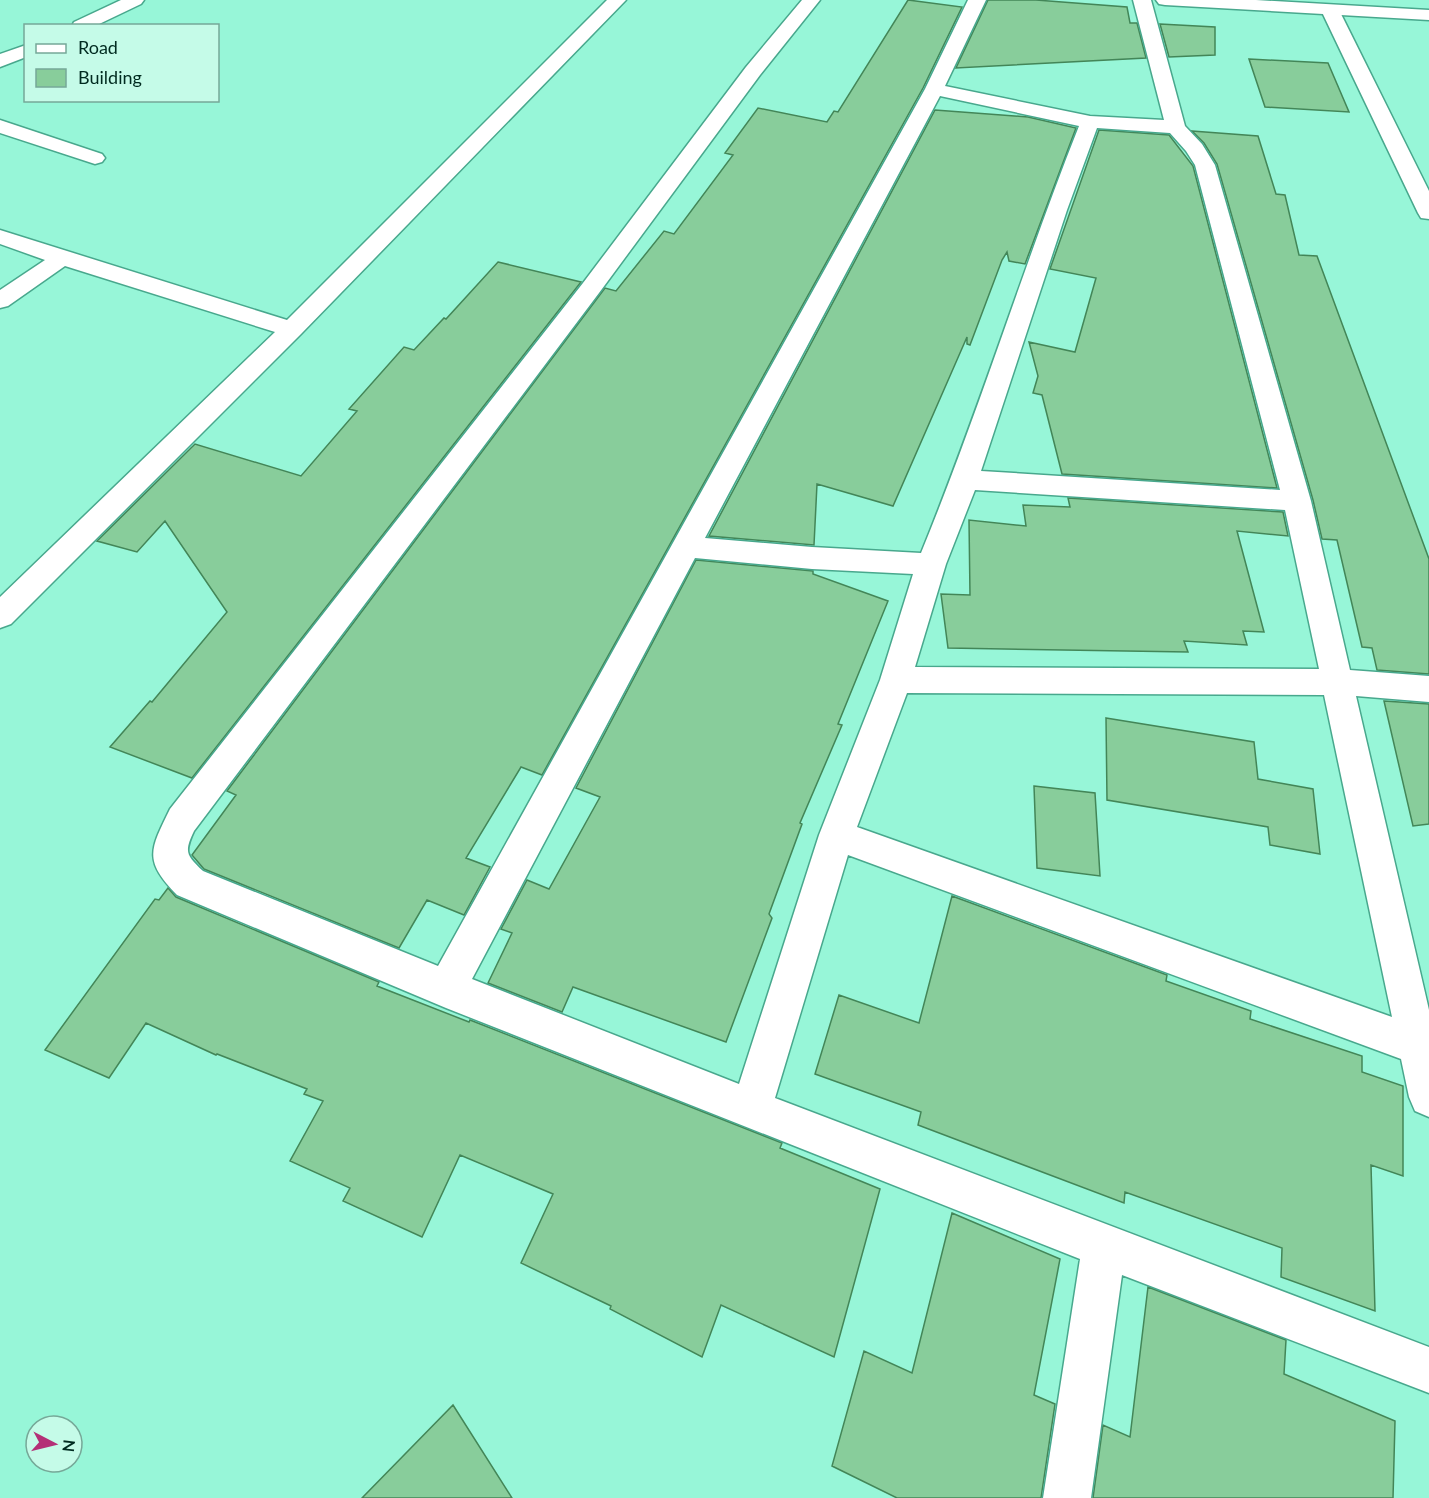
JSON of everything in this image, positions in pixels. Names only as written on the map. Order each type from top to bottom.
[{"type":"street","points":[[84,24],[135,0]]},
{"type":"street","points":[[0,616],[292,329],[617,0]]},
{"type":"street","points":[[811,0],[753,71],[591,288],[182,820],[170,845],[172,865],[190,883],[446,989],[1104,1247],[1429,1370]]},
{"type":"street","points":[[446,989],[934,89],[977,0]]},
{"type":"street","points":[[1142,0],[1176,127],[1195,148],[1205,165],[1297,501],[1429,1097]]},
{"type":"street","points":[[1165,0],[1429,15]]},
{"type":"street","points":[[1330,10],[1429,213]]},
{"type":"street","points":[[0,62],[24,51]]},
{"type":"street","points":[[934,89],[1090,122],[1176,127]]},
{"type":"street","points":[[752,1108],[837,835],[896,680],[931,564],[965,480],[1056,210],[1090,122]]},
{"type":"street","points":[[0,126],[95,158]]},
{"type":"street","points":[[0,237],[292,329]]},
{"type":"street","points":[[0,301],[62,258]]},
{"type":"street","points":[[965,480],[1297,501]]},
{"type":"street","points":[[685,547],[812,558],[931,564]]},
{"type":"street","points":[[896,680],[1338,682],[1429,689]]},
{"type":"street","points":[[837,835],[1418,1046]]},
{"type":"street","points":[[1067,1498],[1104,1247]]},
{"type":"building","points":[[908,0],[962,7],[923,88],[542,775],[521,767],[466,858],[490,867],[464,915],[427,900],[399,948],[204,869],[192,855],[236,795],[227,791],[605,288],[616,291],[664,231],[674,234],[733,155],[725,153],[758,108],[827,122],[834,111],[838,112]]},
{"type":"building","points":[[988,0],[1036,0],[1127,7],[1130,23],[1137,23],[1146,58],[956,68]]},
{"type":"building","points":[[1160,24],[1215,27],[1215,55],[1169,57]]},
{"type":"building","points":[[1249,59],[1328,63],[1349,112],[1265,107]]},
{"type":"building","points":[[935,110],[1028,117],[1076,128],[1025,264],[1009,261],[1007,252],[1002,260],[970,345],[967,344],[967,337],[893,506],[817,484],[814,545],[709,536]]},
{"type":"building","points":[[1099,130],[1169,135],[1193,166],[1277,488],[1062,474],[1042,395],[1033,393],[1038,376],[1029,342],[1075,352],[1096,278],[1050,269]]},
{"type":"building","points":[[1192,131],[1258,136],[1276,194],[1285,195],[1299,255],[1317,256],[1429,559],[1429,674],[1377,670],[1372,648],[1362,647],[1337,540],[1322,539],[1313,500],[1217,164],[1204,143]]},
{"type":"building","points":[[498,262],[581,282],[192,778],[110,747],[150,701],[152,702],[227,612],[165,521],[137,552],[97,541],[195,444],[301,476],[357,411],[349,409],[404,347],[414,350]]},
{"type":"building","points":[[1068,498],[1283,512],[1288,536],[1237,531],[1264,632],[1243,631],[1247,645],[1184,641],[1188,652],[948,648],[941,594],[970,595],[969,520],[1026,526],[1023,505],[1070,507]]},
{"type":"building","points":[[696,560],[813,571],[813,574],[888,601],[838,724],[842,725],[800,823],[802,824],[769,914],[772,918],[726,1042],[573,987],[562,1012],[488,983],[512,933],[501,929],[527,880],[549,889],[600,797],[576,788]]},
{"type":"building","points":[[1384,701],[1429,704],[1429,824],[1413,826]]},
{"type":"building","points":[[1106,718],[1254,742],[1258,779],[1313,789],[1320,854],[1270,845],[1268,827],[1107,800]]},
{"type":"building","points":[[1034,786],[1095,793],[1100,876],[1037,868]]},
{"type":"building","points":[[168,888],[176,897],[379,982],[377,986],[469,1022],[470,1020],[782,1143],[780,1148],[880,1189],[834,1357],[721,1305],[702,1357],[610,1309],[611,1306],[521,1263],[553,1194],[460,1155],[422,1237],[343,1201],[350,1188],[290,1161],[323,1101],[304,1094],[307,1089],[216,1055],[146,1023],[109,1078],[45,1050],[155,899],[159,900]]},
{"type":"building","points":[[952,896],[1167,975],[1166,981],[1251,1011],[1250,1019],[1362,1056],[1362,1072],[1403,1086],[1403,1176],[1371,1165],[1375,1311],[1281,1277],[1282,1248],[1125,1192],[1124,1203],[918,1125],[921,1112],[815,1074],[839,995],[919,1023]]},
{"type":"building","points":[[952,1213],[1060,1259],[1034,1395],[1055,1404],[1041,1498],[897,1498],[832,1466],[864,1351],[912,1373]]},
{"type":"building","points":[[1148,1287],[1286,1340],[1284,1374],[1395,1421],[1393,1498],[1093,1498],[1103,1425],[1130,1437]]},
{"type":"building","points":[[453,1405],[512,1498],[362,1498]]}]
